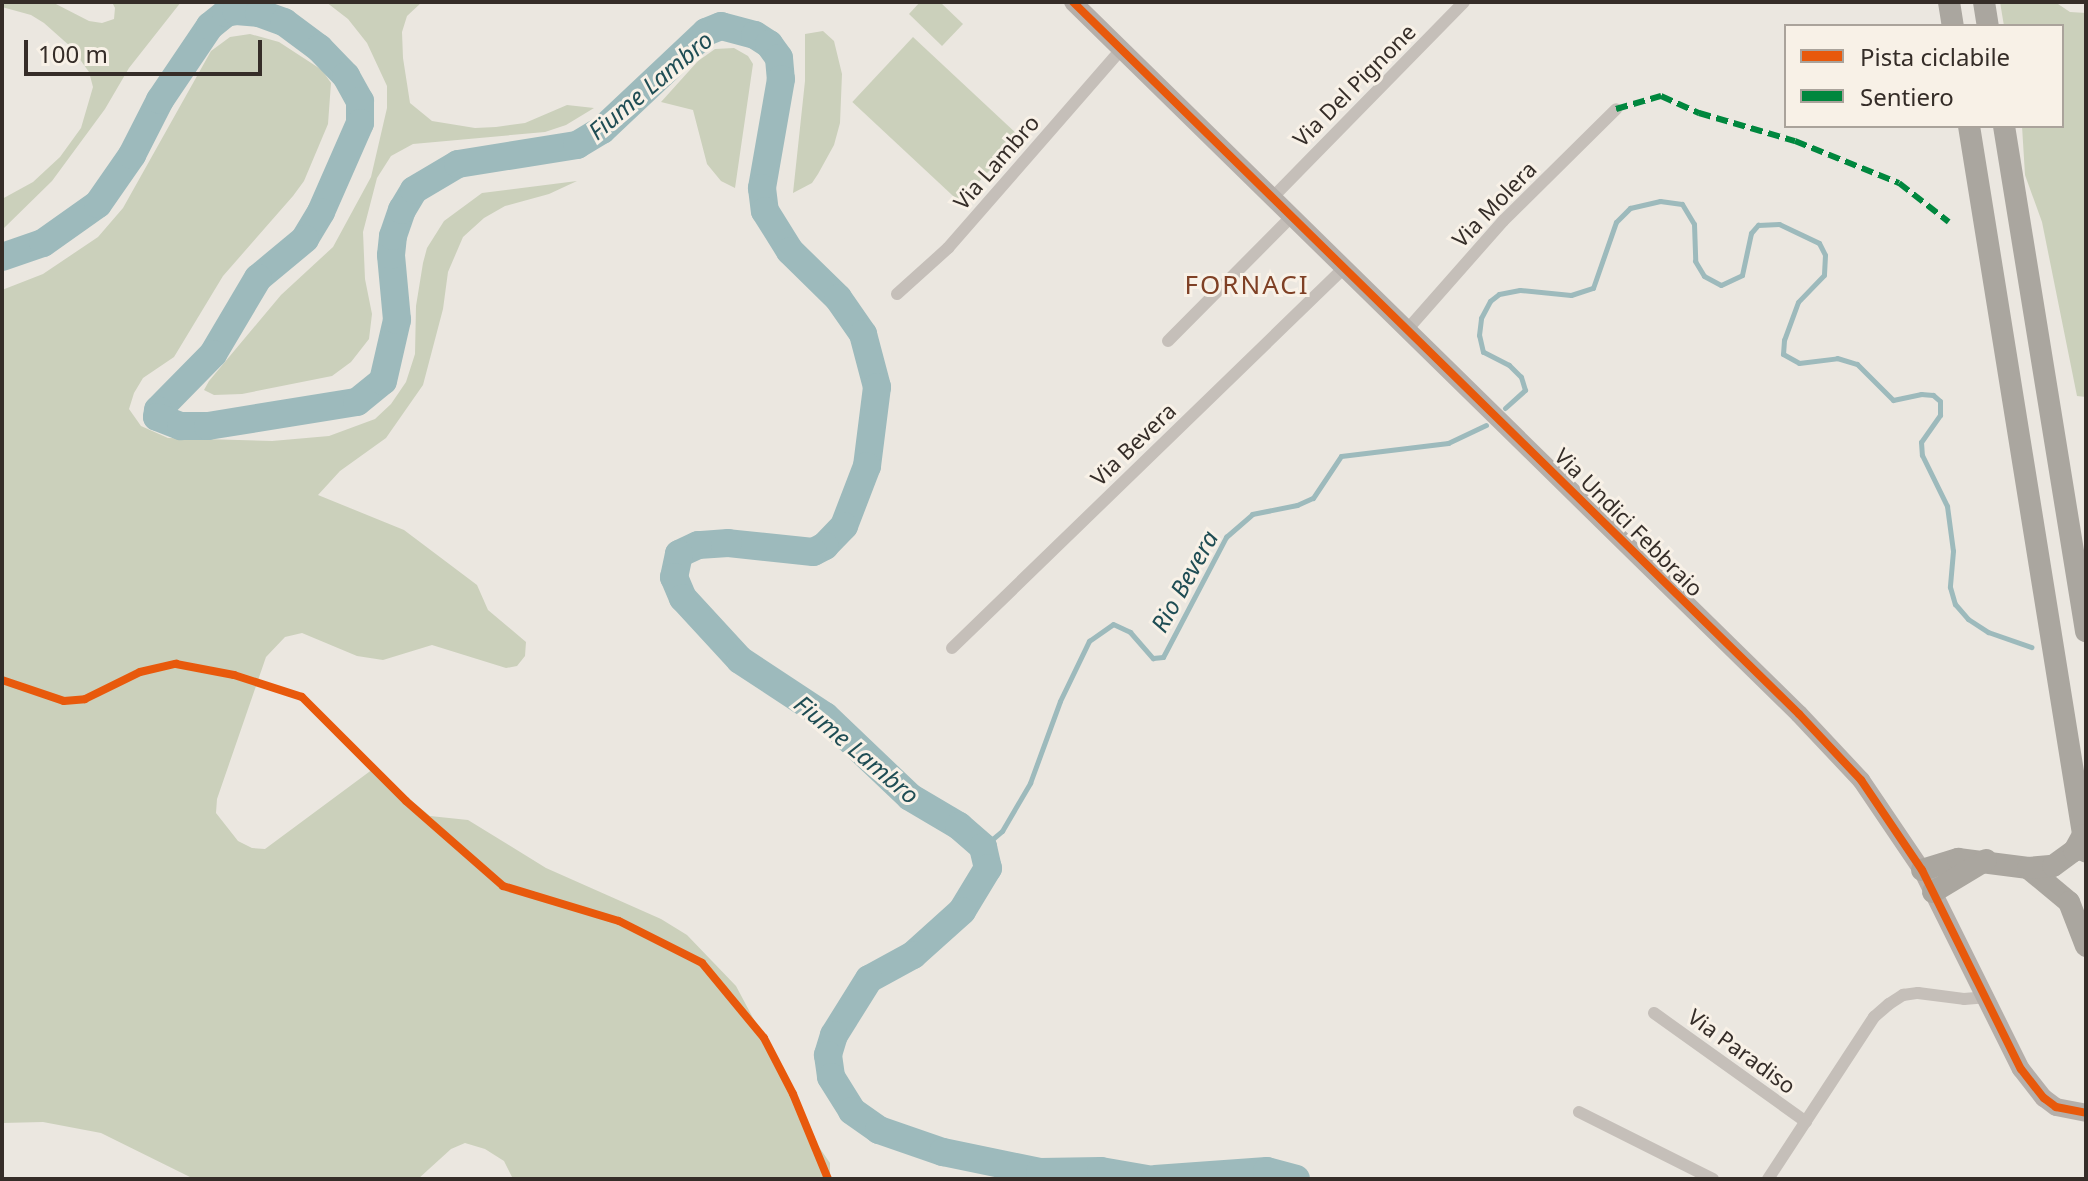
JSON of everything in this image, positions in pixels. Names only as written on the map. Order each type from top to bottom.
[{"type":"highway","points":[[1949,2],[1953,24]]},
{"type":"highway","points":[[1984,2],[1988,24]]},
{"type":"highway","points":[[1922,870],[1958,859],[1986,860],[2028,868],[2053,866],[2085,844],[1969,128]]},
{"type":"highway","points":[[2004,128],[2086,631]]},
{"type":"highway","points":[[1933,892],[1986,860]]},
{"type":"highway","points":[[2028,868],[2069,902],[2086,946]]},
{"type":"street","name":"Via Undici Febbraio","points":[[1073,2],[1799,714],[1861,780],[1922,870],[2007,1046],[2036,1090],[2056,1107],[2086,1113]]},
{"type":"street","name":"Via Del Pignone","points":[[1273,197],[1464,2]]},
{"type":"street","name":"Via Lambro","points":[[897,294],[948,248],[1120,51]]},
{"type":"street","name":"Via Molera","points":[[1406,331],[1503,221],[1616,109]]},
{"type":"street","points":[[1168,341],[1291,217]]},
{"type":"street","name":"Via Bevera","points":[[952,648],[1343,269]]},
{"type":"street","name":"Via Paradiso","points":[[1768,1179],[1874,1017],[1889,1004],[1903,995],[1918,993],[1964,999],[1985,997]]},
{"type":"street","name":"Via Paradiso","points":[[1654,1013],[1806,1122]]},
{"type":"street","points":[[1579,1112],[1713,1179]]},
{"type":"green space","points":[[2,2],[52,2],[89,21],[102,23],[114,19],[112,2],[181,2],[129,68],[105,109],[52,181],[2,230],[2,199],[33,182],[60,157],[81,128],[93,87],[89,72],[71,47],[44,23],[31,15],[2,7]]},
{"type":"green space","points":[[326,2],[422,2],[407,16],[402,32],[403,58],[410,103],[432,121],[475,128],[496,127],[525,123],[567,105],[594,108],[566,125],[545,132],[413,144],[391,156],[377,178],[363,232],[365,279],[372,314],[369,339],[351,362],[332,376],[242,394],[214,395],[204,390],[209,381],[281,295],[333,247],[371,177],[387,108],[387,86],[367,43],[348,19]]},
{"type":"green space","points":[[920,2],[940,2],[963,24],[942,46],[909,14]]},
{"type":"green space","points":[[2000,2],[2055,2],[2070,12],[2086,13],[2086,397],[2077,396],[2042,222],[2025,175],[2022,128],[2064,128],[2064,24],[2004,24]]},
{"type":"green space","points":[[823,31],[834,41],[842,74],[840,123],[834,145],[812,183],[793,193],[805,81],[805,34]]},
{"type":"green space","points":[[250,34],[279,42],[322,70],[331,83],[328,124],[304,181],[223,276],[174,357],[143,378],[129,409],[141,426],[168,438],[272,441],[329,436],[375,419],[391,404],[406,382],[415,354],[416,306],[423,263],[427,248],[444,221],[482,193],[577,181],[549,194],[505,206],[484,218],[463,237],[448,272],[443,309],[423,385],[386,438],[340,471],[318,495],[404,530],[477,585],[488,610],[526,642],[525,656],[517,666],[506,668],[432,645],[383,660],[357,656],[302,633],[285,637],[266,657],[217,799],[216,813],[238,841],[252,848],[265,849],[373,769],[430,816],[468,820],[546,868],[661,919],[687,935],[736,986],[793,1093],[803,1124],[830,1163],[830,1179],[513,1179],[504,1161],[485,1149],[465,1143],[451,1149],[418,1179],[194,1179],[101,1133],[43,1122],[2,1123],[2,290],[43,274],[98,237],[123,208],[211,51],[230,37]]},
{"type":"green space","points":[[913,37],[1021,137],[960,202],[852,102]]},
{"type":"green space","points":[[734,48],[748,56],[753,64],[735,188],[721,181],[707,164],[693,110],[661,102],[698,61],[715,49]]},
{"type":"waterway","name":"Fiume Lambro","points":[[2,257],[43,243],[98,204],[132,155],[160,100],[210,26],[226,13],[236,11],[259,13],[284,22],[319,48],[346,76],[360,101],[360,123],[321,212],[305,239],[258,278],[213,354],[158,410],[157,417],[181,426],[208,426],[357,402],[383,381],[397,320],[391,255],[393,236],[402,210],[414,190],[458,164],[577,145],[602,130],[706,32],[721,26],[755,35],[769,44],[779,58],[781,79],[762,188],[765,211],[790,251],[838,298],[863,334],[877,387],[867,466],[844,526],[825,546],[813,552],[728,543],[698,545],[679,554],[674,577],[683,598],[740,660],[825,716],[910,797],[959,826],[983,847],[988,868],[962,911],[913,955],[869,979],[834,1035],[828,1055],[831,1077],[852,1111],[879,1130],[943,1152],[1040,1172],[1101,1171],[1147,1179]]},
{"type":"waterway","name":"Rio Bevera","points":[[1505,408],[1525,390],[1521,377],[1509,365],[1483,352],[1479,335],[1481,318],[1490,301],[1499,294],[1520,290],[1571,295],[1593,288],[1616,222],[1630,208],[1660,201],[1682,204],[1694,224],[1695,261],[1704,276],[1721,285],[1742,275],[1751,233],[1758,225],[1779,224],[1819,243],[1825,255],[1824,275],[1798,302],[1784,340],[1783,354],[1799,363],[1837,358],[1857,364],[1893,400],[1921,394],[1933,395],[1940,401],[1940,415],[1921,442],[1922,455],[1947,506],[1953,551],[1950,587],[1955,604],[1968,619],[1988,632],[2031,647]]},
{"type":"waterway","name":"Rio Bevera","points":[[983,847],[1002,831],[1030,783],[1060,701],[1089,641],[1113,624],[1130,632],[1153,658],[1163,657],[1226,537],[1252,514],[1297,505],[1313,498],[1341,456],[1448,443],[1486,425]]},
{"type":"waterway","name":"Fiume Lambro","points":[[1155,1179],[1267,1171],[1296,1179]]},
{"type":"marked path","points":[[1616,109],[1661,96],[1699,113],[1795,141],[1899,183],[1949,222]]},
{"type":"cycle path","points":[[1073,2],[1799,714],[1861,780],[1922,870],[2021,1069],[2044,1098],[2056,1107],[2086,1113]]},
{"type":"cycle path","points":[[2,680],[64,701],[85,699],[140,672],[176,664],[234,675],[302,697],[406,801],[503,886],[619,921],[702,963],[764,1038],[793,1094],[828,1179]]},
{"type":"district","name":"FORNACI","points":[[1247,285]]}]
